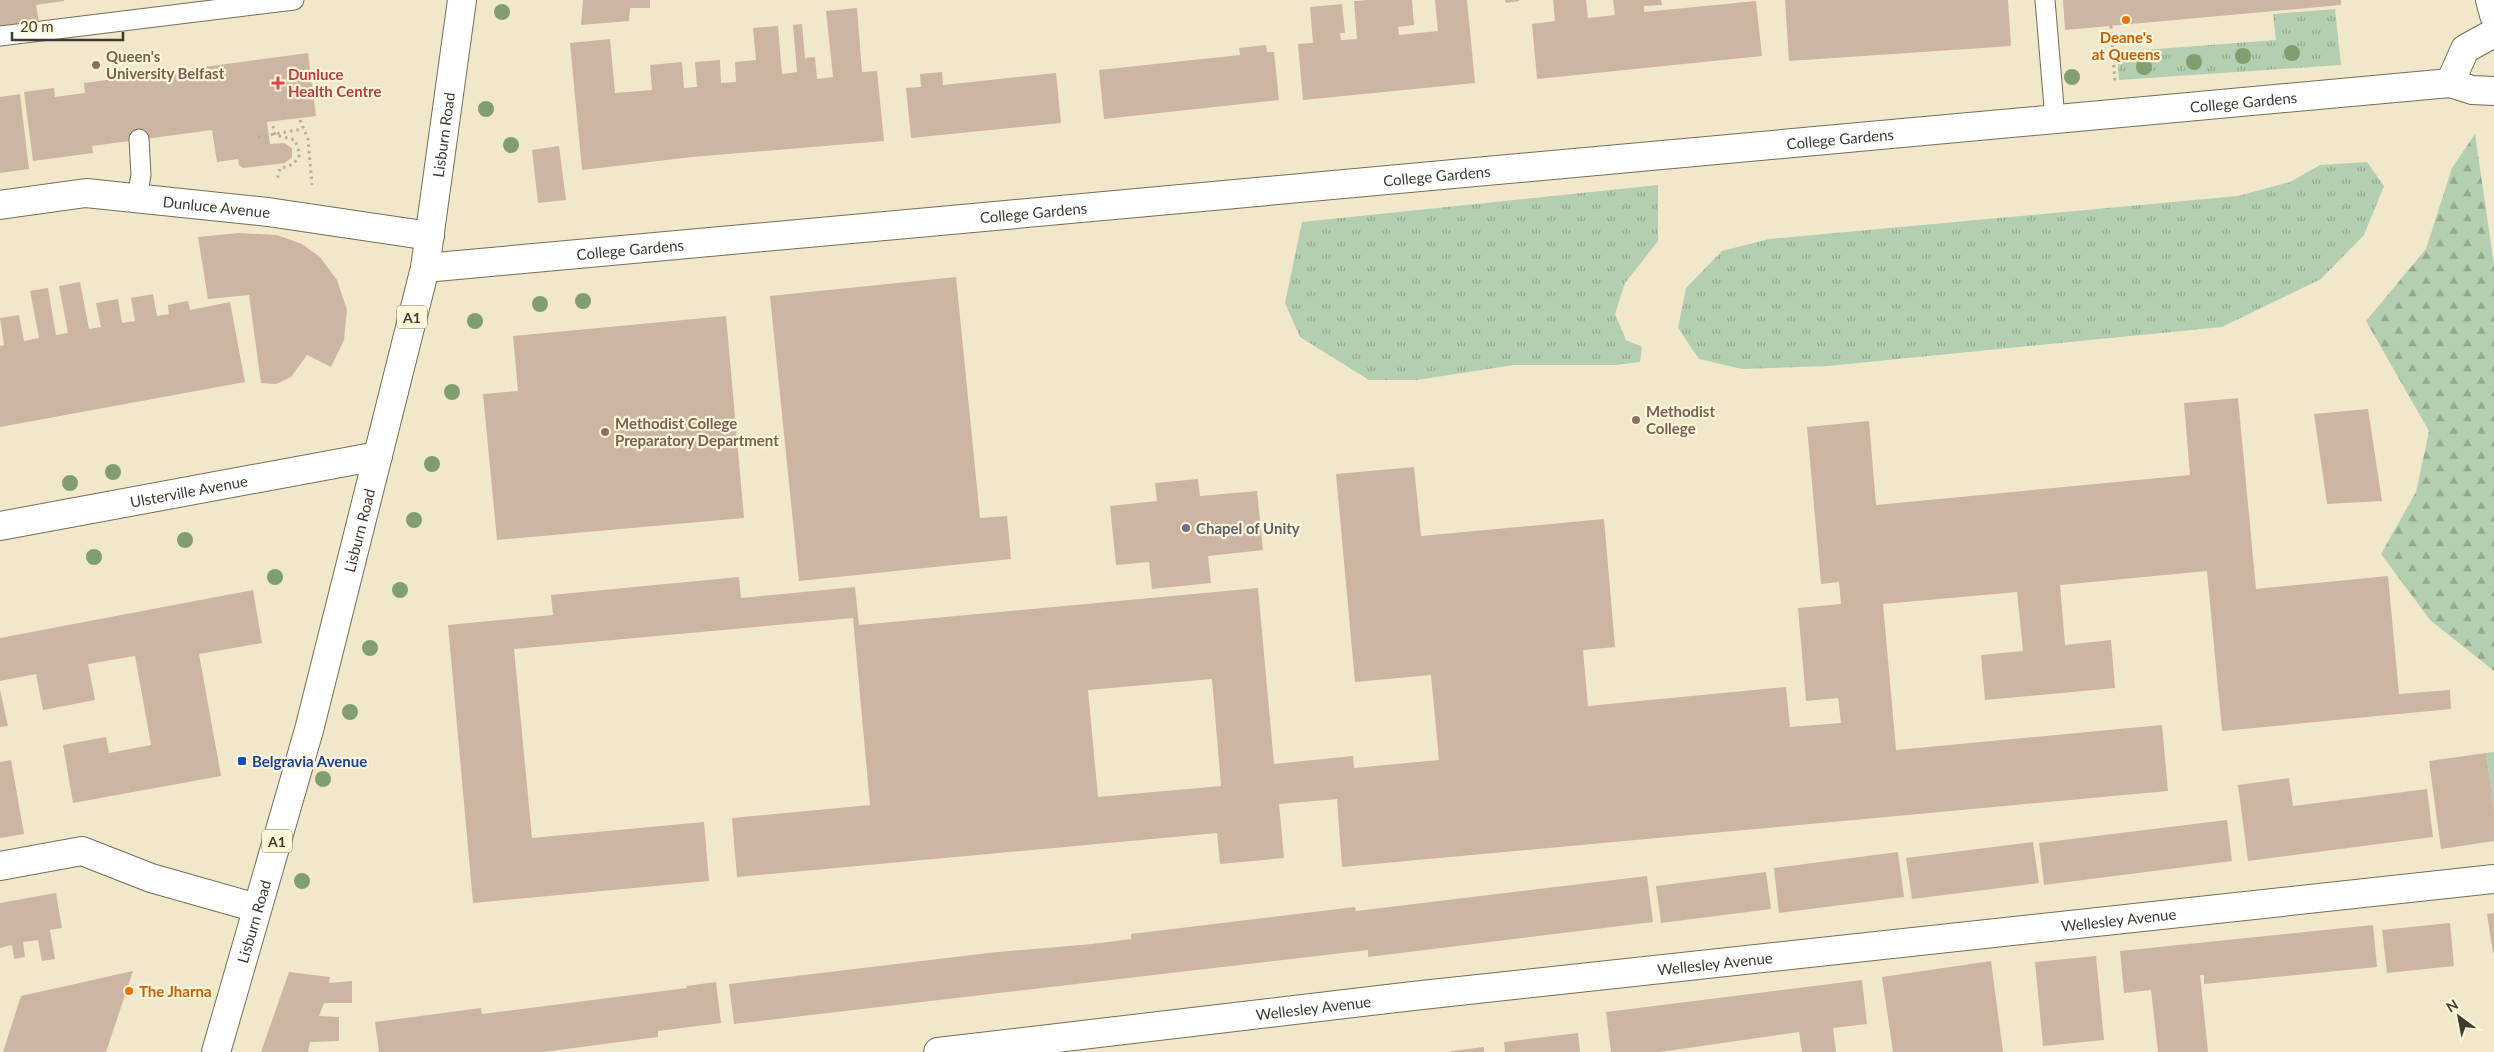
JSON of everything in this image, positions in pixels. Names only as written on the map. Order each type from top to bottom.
[{"type":"street","name":"Lisburn Road","points":[[216,1052],[309,730],[425,268],[462,0]]},
{"type":"street","points":[[2490,0],[2494,14]]},
{"type":"street","points":[[2450,83],[2465,49],[2494,33]]},
{"type":"street","name":"College Gardens","points":[[425,268],[2118,115],[2450,83],[2472,90],[2494,91]]},
{"type":"street","name":"Dunluce Avenue","points":[[0,205],[86,193],[268,212],[430,236]]},
{"type":"street","name":"Ulsterville Avenue","points":[[0,526],[378,456]]},
{"type":"street","points":[[0,866],[82,851],[151,878],[257,908]]},
{"type":"street","name":"Wellesley Avenue","points":[[938,1052],[1433,994],[2494,879]]},
{"type":"lane","points":[[0,36],[294,0]]},
{"type":"lane","points":[[2045,0],[2055,120]]},
{"type":"lane","points":[[137,197],[141,175],[139,139]]},
{"type":"path","points":[[2111,26],[2118,115]]},
{"type":"path","points":[[300,120],[308,139],[315,220]]},
{"type":"path","points":[[273,126],[275,134]]},
{"type":"path","points":[[258,137],[303,129]]},
{"type":"path","points":[[268,212],[280,168],[288,167],[297,161],[300,154],[295,140],[275,134]]},
{"type":"green space","points":[[2335,9],[2341,65],[2119,80],[2117,52],[2276,40],[2273,14]]},
{"type":"green space","points":[[2475,134],[2494,265],[2494,671],[2430,620],[2381,554],[2416,492],[2429,431],[2366,321],[2426,249],[2452,168]]},
{"type":"green space","points":[[2367,162],[2384,186],[2364,235],[2321,279],[2222,327],[1828,366],[1742,369],[1699,359],[1678,328],[1686,288],[1722,251],[1769,239],[2238,196],[2290,182],[2320,165]]},
{"type":"green space","points":[[1658,185],[1658,241],[1625,283],[1615,314],[1626,340],[1642,347],[1640,362],[1616,365],[1514,365],[1417,380],[1369,380],[1300,337],[1285,303],[1302,222]]},
{"type":"green space","points":[[2494,752],[2494,810],[2486,753]]},
{"type":"building","points":[[0,0],[64,1],[36,5],[39,22],[0,28]]},
{"type":"building","points":[[583,0],[650,0],[650,8],[630,8],[629,21],[581,25]]},
{"type":"building","points":[[1412,0],[1414,25],[1398,27],[1399,35],[1438,31],[1435,0],[1467,0],[1475,83],[1303,100],[1298,44],[1313,43],[1310,7],[1342,4],[1345,33],[1340,33],[1341,40],[1357,39],[1354,1]]},
{"type":"building","points":[[1505,0],[1519,0],[1519,1],[1506,3]]},
{"type":"building","points":[[1553,0],[1586,0],[1588,18],[1615,15],[1613,0],[1661,0],[1662,5],[1644,6],[1644,12],[1756,1],[1762,56],[1537,79],[1532,24],[1555,21]]},
{"type":"building","points":[[1785,0],[2008,0],[2011,46],[1789,61]]},
{"type":"building","points":[[2063,0],[2341,0],[2341,5],[2065,30]]},
{"type":"building","points":[[857,8],[862,72],[877,71],[884,141],[692,157],[582,170],[570,43],[610,39],[615,93],[652,90],[650,65],[682,62],[684,88],[697,87],[695,62],[720,60],[721,83],[736,82],[735,62],[756,60],[753,28],[778,26],[782,74],[797,72],[793,25],[802,24],[805,58],[815,57],[817,79],[833,77],[826,11]]},
{"type":"building","points":[[1266,45],[1267,52],[1274,52],[1279,100],[1104,119],[1099,70],[1240,55],[1239,48]]},
{"type":"building","points":[[308,53],[316,116],[267,122],[270,144],[284,143],[292,148],[292,157],[285,163],[243,168],[239,165],[238,159],[217,162],[212,130],[92,146],[93,153],[33,161],[24,92],[54,88],[55,97],[85,93],[84,83]]},
{"type":"building","points":[[942,72],[943,85],[1056,73],[1061,123],[911,138],[906,88],[921,87],[920,74]]},
{"type":"building","points":[[20,94],[29,169],[0,173],[0,97]]},
{"type":"building","points":[[559,146],[566,200],[538,203],[532,150]]},
{"type":"building","points":[[239,233],[277,235],[302,244],[320,257],[337,280],[347,310],[344,340],[331,367],[307,355],[291,377],[276,384],[261,383],[249,295],[208,299],[198,237]]},
{"type":"building","points":[[956,277],[980,518],[1007,516],[1011,559],[799,581],[770,296]]},
{"type":"building","points":[[80,282],[89,329],[101,327],[96,303],[118,299],[122,323],[135,321],[131,298],[153,294],[157,316],[169,314],[168,305],[188,301],[190,310],[230,302],[245,382],[0,427],[0,346],[4,345],[0,318],[19,315],[24,341],[39,338],[30,291],[48,288],[56,335],[68,333],[59,286]]},
{"type":"building","points":[[726,316],[744,518],[497,540],[483,394],[518,391],[513,336]]},
{"type":"building","points":[[2238,398],[2256,589],[2388,576],[2399,694],[2450,690],[2451,709],[2222,731],[2207,571],[2060,585],[2065,645],[2111,640],[2115,688],[1985,700],[1981,655],[2023,651],[2017,592],[1883,604],[1896,750],[2162,725],[2168,791],[1342,867],[1337,799],[1279,804],[1284,858],[1220,864],[1217,833],[737,877],[732,818],[870,805],[853,618],[514,649],[532,838],[704,822],[709,881],[473,903],[448,625],[553,615],[551,595],[739,577],[741,598],[855,587],[859,625],[1258,588],[1274,764],[1353,756],[1354,768],[1439,760],[1431,675],[1355,682],[1336,474],[1414,467],[1421,536],[1604,519],[1615,647],[1583,650],[1588,706],[1786,687],[1790,727],[1841,723],[1838,698],[1806,701],[1798,608],[1841,604],[1839,582],[1821,584],[1807,427],[1869,421],[1876,505],[2190,475],[2184,403]],"holes":[[[1212,679],[1221,786],[1098,797],[1088,690]]]},
{"type":"building","points":[[2368,409],[2382,501],[2327,504],[2314,414]]},
{"type":"building","name":"Chapel of Unity","points":[[1198,479],[1200,496],[1257,491],[1263,550],[1208,556],[1211,583],[1152,589],[1149,562],[1116,565],[1110,506],[1157,501],[1155,483]]},
{"type":"building","points":[[253,590],[262,643],[199,654],[221,776],[73,803],[63,745],[106,737],[109,753],[151,745],[135,656],[88,664],[95,700],[43,710],[36,674],[0,681],[0,638]]},
{"type":"building","points":[[0,690],[8,726],[0,727]]},
{"type":"building","points":[[2486,753],[2494,810],[2494,841],[2441,849],[2429,761]]},
{"type":"building","points":[[11,760],[24,834],[0,838],[0,762]]},
{"type":"building","points":[[2289,778],[2293,806],[2427,789],[2433,837],[2248,861],[2238,785]]},
{"type":"building","points":[[2227,820],[2232,861],[2044,885],[2039,843]]},
{"type":"building","points":[[2033,842],[2039,883],[1912,899],[1906,858]]},
{"type":"building","points":[[1898,852],[1904,897],[1779,913],[1774,868]]},
{"type":"building","points":[[1766,872],[1771,909],[1661,923],[1656,886]]},
{"type":"building","points":[[1647,876],[1653,922],[1368,957],[1368,950],[734,1024],[729,984],[997,952],[1092,944],[1131,939],[1131,934],[1355,907],[1356,911]]},
{"type":"building","points":[[56,893],[62,928],[50,930],[55,959],[42,961],[38,940],[23,942],[25,957],[14,959],[12,945],[0,948],[0,903]]},
{"type":"building","points":[[2494,913],[2494,953],[2493,953],[2487,914]]},
{"type":"building","points":[[2450,923],[2454,966],[2387,973],[2382,930]]},
{"type":"building","points":[[2373,925],[2377,967],[2204,984],[2204,975],[2200,975],[2208,1052],[2158,1052],[2151,990],[2124,993],[2120,951]]},
{"type":"building","points":[[2096,956],[2104,1040],[2043,1046],[2035,962]]},
{"type":"building","points":[[1991,961],[2003,1052],[1893,1052],[1882,977]]},
{"type":"building","points":[[133,971],[106,1052],[3,1052],[21,996]]},
{"type":"building","points":[[289,972],[330,977],[329,983],[352,981],[352,1003],[324,1003],[319,1016],[339,1017],[339,1041],[310,1042],[308,1052],[261,1052]]},
{"type":"building","points":[[1862,980],[1867,1024],[1833,1028],[1836,1052],[1802,1052],[1799,1032],[1660,1052],[1611,1052],[1606,1012]]},
{"type":"building","points":[[716,982],[721,1023],[658,1031],[658,1037],[543,1052],[379,1052],[375,1022],[481,1008],[482,1014],[687,988],[686,986]]},
{"type":"building","points":[[1578,1033],[1580,1052],[1505,1052],[1504,1042]]},
{"type":"building","points":[[1484,1047],[1484,1052],[1451,1052],[1451,1051]]},
{"type":"place","name":"Deane's at Queens","points":[[2126,20]]},
{"type":"place","name":"Queen's University Belfast","points":[[96,65]]},
{"type":"place","name":"Dunluce Health Centre","points":[[278,83]]},
{"type":"place","name":"Methodist College","points":[[1636,420]]},
{"type":"place","name":"Methodist College Preparatory Department","points":[[605,432]]},
{"type":"place","name":"Chapel of Unity","points":[[1186,528]]},
{"type":"place","name":"Belgravia Avenue","points":[[242,761]]},
{"type":"place","name":"The Jharna","points":[[129,991]]}]
